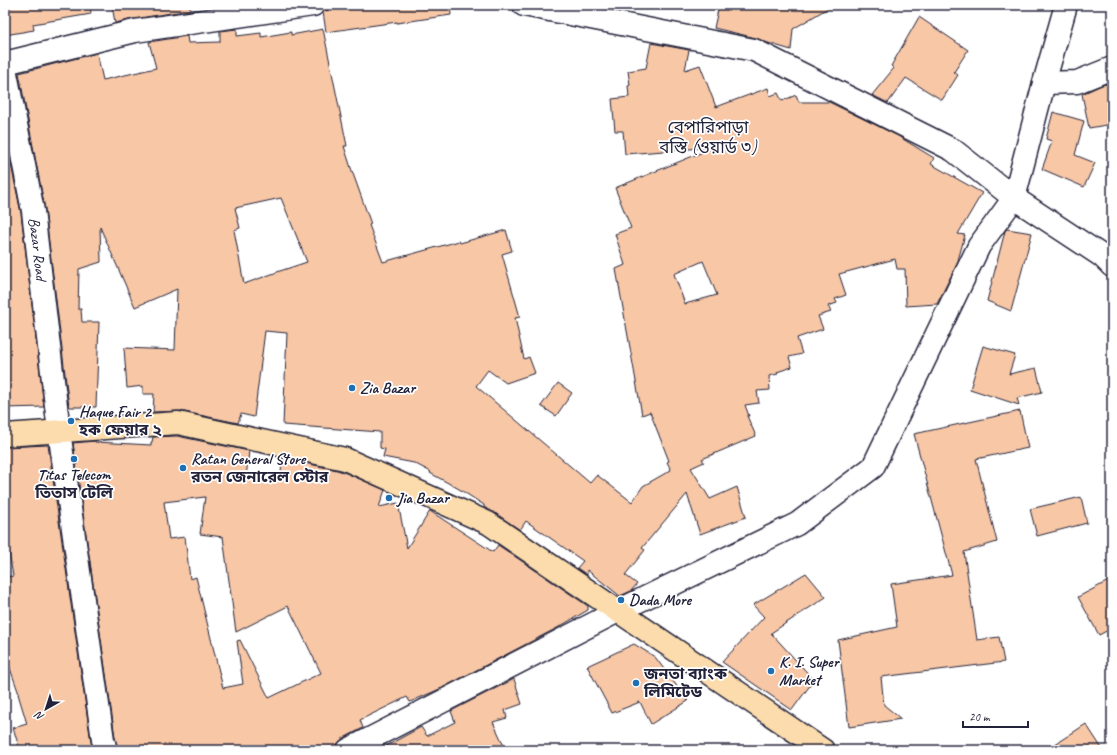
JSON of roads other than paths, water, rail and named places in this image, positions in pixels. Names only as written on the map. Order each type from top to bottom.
[{"type":"highway","points":[[5,435],[178,423],[345,459],[488,523],[823,750]]},
{"type":"street","points":[[5,63],[135,31],[313,5]]},
{"type":"street","points":[[524,5],[754,50],[954,150],[1014,198],[1102,256],[1112,266]]},
{"type":"street","points":[[348,750],[618,611],[797,524],[873,467],[979,246],[1014,198],[1066,5]]},
{"type":"street","name":"Bazar Road","points":[[5,68],[33,211],[59,432],[102,740],[106,750]]},
{"type":"street","points":[[1044,83],[1077,82],[1112,68]]},
{"type":"place","name":"Zia Bazar","points":[[352,388]]},
{"type":"place","name":"Haque Fair 2 হক ফেয়ার ২","points":[[71,421]]},
{"type":"place","name":"Titas Telecom তিতাস টেলি","points":[[74,459]]},
{"type":"place","name":"Ratan General Store রতন জেনারেল স্টোর","points":[[183,468]]},
{"type":"place","name":"Jia Bazar","points":[[389,498]]},
{"type":"place","name":"Dada More","points":[[621,600]]},
{"type":"place","name":"K. I. Super Market","points":[[771,671]]},
{"type":"place","name":"জনতা ব্যাংক লিমিটেড","points":[[636,683]]},
{"type":"district","name":"বেপারিপাড়া বস্তি (ওয়ার্ড ৩)","points":[[708,137]]}]
